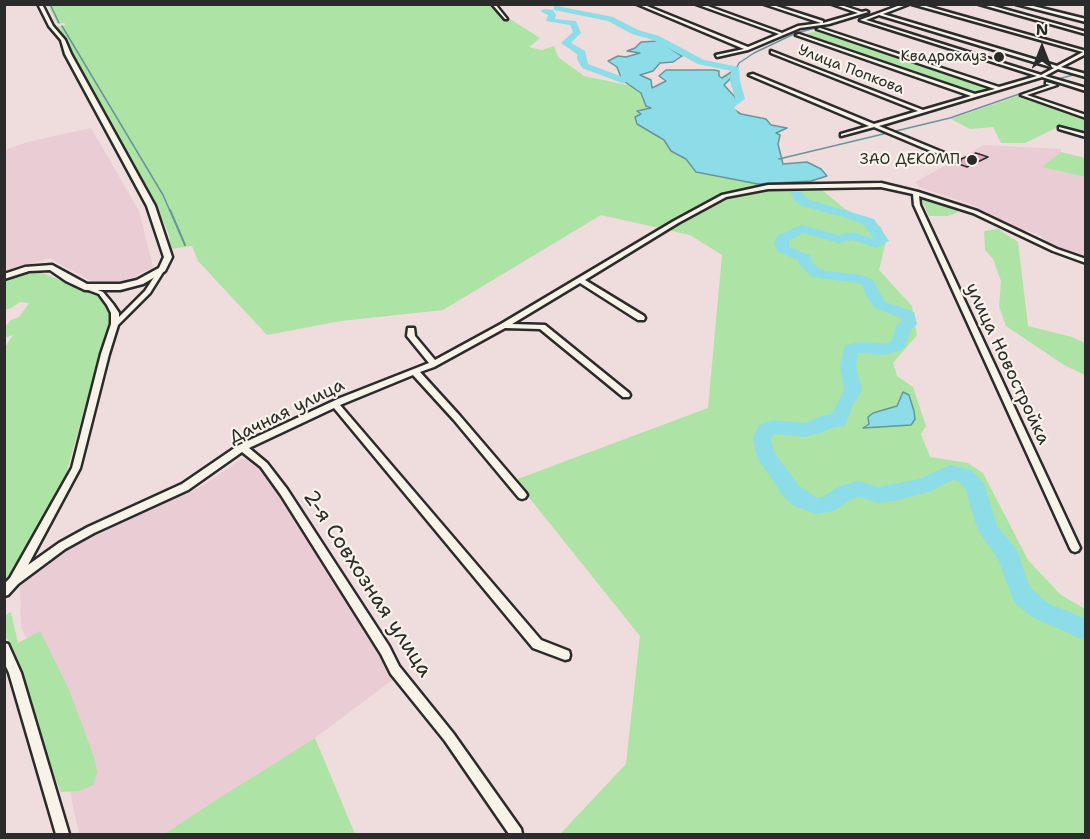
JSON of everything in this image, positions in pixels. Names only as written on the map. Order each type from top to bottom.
[{"type":"street","points":[[40,4],[51,26],[63,40],[68,54],[151,206],[168,257],[148,292],[115,324]]},
{"type":"street","points":[[493,4],[506,18]]},
{"type":"street","points":[[638,4],[747,49]]},
{"type":"street","points":[[697,4],[782,34]]},
{"type":"street","points":[[765,4],[825,23]]},
{"type":"street","points":[[833,4],[862,13]]},
{"type":"street","points":[[717,56],[747,49],[799,27],[825,23],[891,4]]},
{"type":"street","points":[[1085,52],[911,4],[862,20],[1086,90]]},
{"type":"street","points":[[980,4],[1086,33]]},
{"type":"street","points":[[1018,4],[1086,21]]},
{"type":"street","points":[[878,14],[1084,75]]},
{"type":"street","points":[[819,29],[997,88]]},
{"type":"street","points":[[798,35],[974,95]]},
{"type":"street","name":"Улица Попкова","points":[[772,52],[922,111]]},
{"type":"street","points":[[843,135],[1039,76],[1059,68],[1085,52]]},
{"type":"street","points":[[751,75],[872,127],[957,160]]},
{"type":"street","points":[[1039,76],[1055,85],[1024,96],[1086,117]]},
{"type":"street","points":[[1061,128],[1086,136]]},
{"type":"street","name":"Дачная улица","points":[[14,581],[62,546],[91,530],[185,487],[242,447],[334,404],[415,372],[504,326],[724,196],[768,187],[881,185],[916,193],[975,212],[1029,238],[1086,261]]},
{"type":"street","name":"улица Новостройка","points":[[916,193],[917,205],[1075,548]]},
{"type":"street","points":[[4,277],[28,269],[52,267],[69,279],[101,293],[115,313],[115,324],[105,354],[76,468],[14,581],[4,592]]},
{"type":"street","points":[[85,287],[105,289],[120,287],[140,282],[162,269]]},
{"type":"street","points":[[580,280],[641,318]]},
{"type":"street","points":[[504,326],[542,327],[627,396]]},
{"type":"street","points":[[411,330],[411,336],[434,363]]},
{"type":"street","points":[[415,372],[522,495]]},
{"type":"street","points":[[334,404],[537,644],[565,655]]},
{"type":"street","name":"2-я Совхозная улица","points":[[242,447],[264,465],[284,492],[385,650],[395,670],[449,737],[516,834]]},
{"type":"street","points":[[4,648],[15,673],[63,834]]},
{"type":"shaded area","points":[[91,128],[139,211],[153,267],[134,277],[114,283],[96,284],[49,258],[5,272],[5,150],[28,142]]},
{"type":"shaded area","points":[[984,145],[1061,149],[1061,152],[1043,167],[1085,177],[1085,257],[1047,244],[1041,236],[1026,230],[1020,231],[976,210],[979,207],[919,187],[915,182]]},
{"type":"shaded area","points":[[241,459],[256,460],[395,678],[315,738],[164,834],[79,834],[46,677],[21,627],[20,586],[61,552],[204,485]]},
{"type":"green space","points":[[48,5],[488,5],[540,38],[529,47],[542,50],[554,46],[558,57],[584,76],[632,86],[641,93],[651,109],[638,111],[641,114],[635,117],[635,122],[664,140],[671,151],[686,158],[696,172],[758,184],[811,181],[829,183],[761,186],[771,189],[805,187],[822,190],[845,209],[881,227],[886,241],[879,270],[912,306],[917,335],[893,363],[897,376],[913,387],[926,426],[921,434],[930,457],[968,463],[983,473],[1028,560],[1061,595],[1085,609],[1085,834],[560,834],[626,764],[640,636],[515,480],[708,408],[722,255],[690,235],[601,215],[443,310],[341,321],[267,335],[198,261],[192,246],[171,249],[169,235],[156,203],[72,58],[69,46],[56,27],[66,25],[57,23]]},
{"type":"green space","points":[[819,30],[992,89],[974,94],[803,35]]},
{"type":"green space","points":[[1018,96],[1085,118],[1085,134],[1060,126],[1025,143],[1001,143],[993,127],[970,129],[951,119]]},
{"type":"green space","points":[[1061,152],[1085,158],[1085,177],[1042,167]]},
{"type":"green space","points":[[921,197],[959,212],[947,216],[929,216]]},
{"type":"green space","points":[[998,229],[1018,242],[1028,326],[1072,337],[1085,343],[1085,375],[1064,365],[1006,326],[999,306],[1001,281],[993,259],[985,250],[984,231]]},
{"type":"green space","points":[[40,272],[99,296],[108,311],[109,322],[64,481],[41,527],[17,568],[5,583],[4,349],[13,335],[5,338],[5,327],[11,320],[19,317],[29,303],[20,302],[5,310],[5,278]]},
{"type":"green space","points":[[11,612],[18,643],[40,631],[70,692],[95,760],[97,773],[93,785],[79,791],[61,792],[45,754],[28,690],[15,653],[5,635],[4,616]]},
{"type":"green space","points":[[315,738],[355,834],[164,834],[221,797]]},
{"type":"water","points":[[659,41],[682,56],[673,62],[660,63],[653,71],[640,75],[651,80],[652,88],[666,81],[659,76],[666,70],[714,70],[719,71],[719,76],[722,78],[736,69],[724,85],[735,97],[733,109],[741,114],[766,119],[771,125],[787,128],[776,133],[780,135],[778,144],[783,164],[807,162],[821,169],[827,176],[811,181],[758,184],[696,172],[686,159],[671,151],[664,140],[637,124],[635,117],[641,114],[637,111],[651,108],[646,106],[641,93],[622,80],[617,67],[608,61],[618,56],[626,57],[640,53],[627,51],[635,48],[641,42]]},
{"type":"water","points":[[903,392],[909,395],[914,411],[915,419],[911,425],[863,428],[869,424],[868,417],[873,413],[897,406]]},
{"type":"building","name":"ЗАО ДЕКОМП","points":[[976,153],[988,157],[967,167],[959,164],[961,159]]},
{"type":"waterway","points":[[50,4],[59,23]]},
{"type":"waterway","points":[[736,69],[739,63],[754,53],[796,33],[889,9],[898,4]]},
{"type":"waterway","points":[[557,8],[610,19],[635,32],[656,38],[701,62],[736,69],[735,81],[740,99],[728,106],[736,119]]},
{"type":"waterway","points":[[544,11],[550,12],[552,15],[549,19],[553,21],[573,23],[577,33],[565,43],[582,53],[581,59],[585,66],[622,80],[633,78],[644,82]]},
{"type":"waterway","points":[[62,26],[163,195],[170,211]]},
{"type":"waterway","points":[[1058,79],[1077,74]]},
{"type":"waterway","points":[[779,159],[950,118],[1051,83]]},
{"type":"waterway","points":[[795,190],[799,198],[806,203],[869,222],[882,241],[876,244],[853,236],[838,239],[802,229],[783,238],[781,243],[783,249],[805,258],[805,263],[817,274],[861,279],[868,283],[873,296],[880,305],[909,315],[909,324],[904,326],[899,343],[893,347],[884,350],[860,347],[851,349],[848,365],[853,390],[843,407],[839,421],[826,421],[818,427],[805,430],[772,427],[765,430],[762,438],[764,453],[792,492],[801,500],[816,506],[827,505],[846,492],[859,489],[878,495],[895,493],[924,486],[950,472],[964,475],[974,484],[988,530],[1009,557],[1009,564],[1022,595],[1040,610],[1086,630]]},
{"type":"waterway","points":[[170,210],[185,245]]},
{"type":"place","name":"Квадрохауз","points":[[999,57]]},
{"type":"place","name":"ЗАО ДЕКОМП","points":[[972,160]]}]
